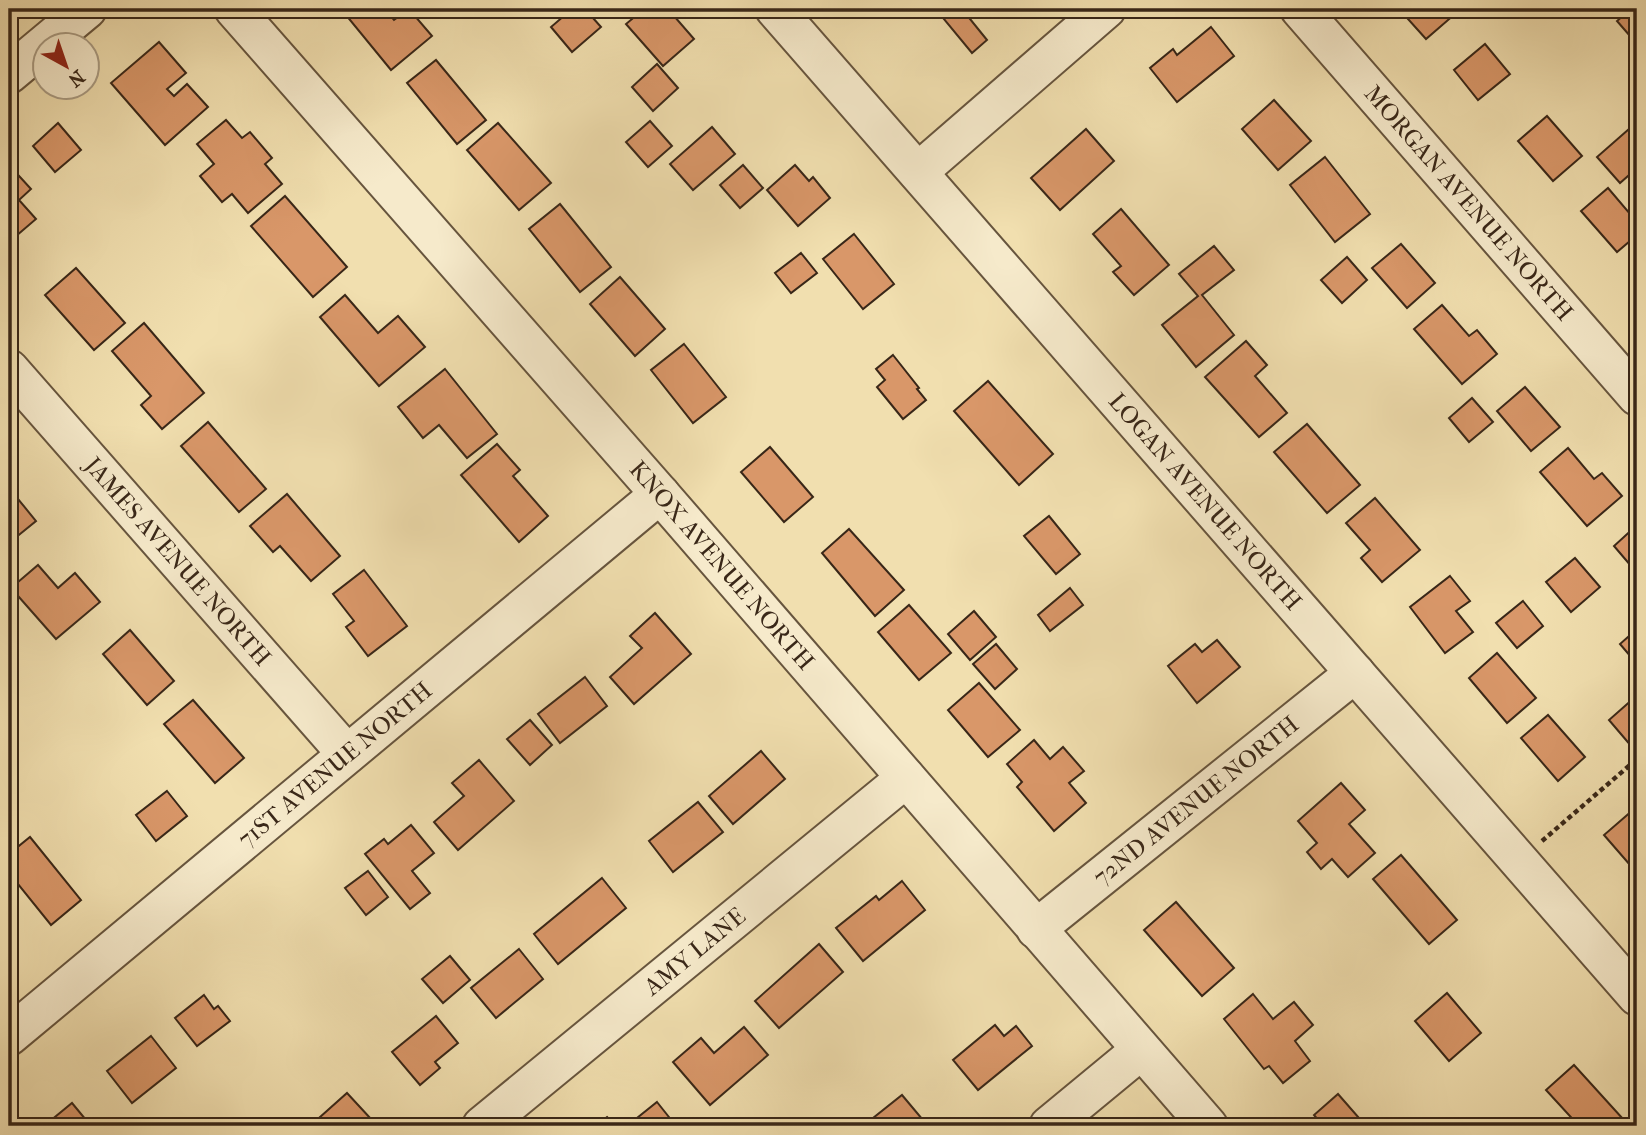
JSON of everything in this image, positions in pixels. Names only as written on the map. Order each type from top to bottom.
[{"type":"street","points":[[9,74],[87,9]]},
{"type":"street","name":"KNOX AVENUE NORTH","points":[[234,9],[660,494],[1208,1126]]},
{"type":"street","name":"LOGAN AVENUE NORTH","points":[[775,9],[1637,996]]},
{"type":"street","points":[[918,172],[1106,9]]},
{"type":"street","name":"MORGAN AVENUE NORTH","points":[[1300,9],[1637,396]]},
{"type":"street","name":"JAMES AVENUE NORTH","points":[[9,369],[347,754]]},
{"type":"street","name":"71ST AVENUE NORTH","points":[[15,1019],[347,754],[660,494]]},
{"type":"street","name":"72ND AVENUE NORTH","points":[[1036,929],[1355,673]]},
{"type":"street","name":"AMY LANE","points":[[482,1126],[906,778]]},
{"type":"street","points":[[1049,1126],[1141,1050]]},
{"type":"path","points":[[1522,865],[1536,846],[1637,759]]},
{"type":"building","points":[[341,9],[385,9],[394,20],[409,9],[432,36],[391,70]]},
{"type":"building","points":[[572,9],[585,9],[601,27],[572,52],[551,27]]},
{"type":"building","points":[[644,9],[668,9],[694,39],[663,66],[626,24]]},
{"type":"building","points":[[954,9],[962,9],[987,40],[972,53],[943,18]]},
{"type":"building","points":[[1399,9],[1450,9],[1455,14],[1426,39]]},
{"type":"building","points":[[1631,9],[1637,9],[1637,44],[1617,21]]},
{"type":"building","points":[[1211,27],[1234,56],[1177,102],[1150,68],[1173,49],[1177,55]]},
{"type":"building","points":[[159,42],[186,73],[167,89],[174,96],[187,84],[208,107],[165,145],[111,83]]},
{"type":"building","points":[[1485,44],[1510,74],[1478,100],[1454,70]]},
{"type":"building","points":[[436,60],[486,120],[457,144],[407,83]]},
{"type":"building","points":[[657,64],[678,88],[653,111],[632,87]]},
{"type":"building","points":[[1274,100],[1311,141],[1278,170],[1242,129]]},
{"type":"building","points":[[1547,116],[1582,156],[1553,181],[1518,141]]},
{"type":"building","points":[[226,120],[242,138],[250,132],[272,158],[265,164],[282,184],[248,213],[232,194],[222,202],[200,176],[214,164],[197,144]]},
{"type":"building","points":[[650,121],[672,146],[648,167],[626,142]]},
{"type":"building","points":[[1637,122],[1637,168],[1620,183],[1597,157]]},
{"type":"building","points":[[58,123],[81,150],[55,172],[33,146]]},
{"type":"building","points":[[498,123],[551,183],[519,210],[467,150]]},
{"type":"building","points":[[712,127],[735,154],[693,190],[670,164]]},
{"type":"building","points":[[1086,129],[1114,161],[1060,210],[1031,178]]},
{"type":"building","points":[[1325,157],[1370,214],[1335,242],[1290,185]]},
{"type":"building","points":[[9,165],[31,189],[19,200],[36,219],[9,242]]},
{"type":"building","points":[[743,165],[763,188],[740,208],[720,185]]},
{"type":"building","points":[[795,165],[809,181],[813,177],[830,198],[798,226],[767,190]]},
{"type":"building","points":[[1608,188],[1637,222],[1637,235],[1617,252],[1581,211]]},
{"type":"building","points":[[285,196],[347,267],[313,297],[251,226]]},
{"type":"building","points":[[560,204],[611,267],[580,292],[529,229]]},
{"type":"building","points":[[1121,209],[1169,265],[1134,295],[1113,272],[1121,266],[1093,234]]},
{"type":"building","points":[[854,234],[894,284],[863,309],[823,259]]},
{"type":"building","points":[[1401,244],[1435,283],[1407,308],[1372,268]]},
{"type":"building","points":[[1214,246],[1234,270],[1202,295],[1234,335],[1196,367],[1162,325],[1198,296],[1179,274]]},
{"type":"building","points":[[801,253],[817,273],[791,293],[775,273]]},
{"type":"building","points":[[1347,257],[1367,280],[1342,303],[1321,280]]},
{"type":"building","points":[[76,268],[125,323],[94,350],[45,295]]},
{"type":"building","points":[[620,277],[665,329],[635,356],[590,304]]},
{"type":"building","points":[[345,295],[378,333],[398,316],[425,347],[379,386],[320,317]]},
{"type":"building","points":[[1442,305],[1469,336],[1477,330],[1497,354],[1462,384],[1414,329]]},
{"type":"building","points":[[144,323],[204,393],[162,429],[141,405],[151,396],[112,351]]},
{"type":"building","points":[[1246,341],[1267,365],[1255,376],[1287,413],[1259,437],[1205,377]]},
{"type":"building","points":[[684,344],[726,397],[693,423],[651,370]]},
{"type":"building","points":[[893,355],[926,400],[903,419],[877,387],[885,380],[876,369]]},
{"type":"building","points":[[445,369],[497,434],[467,458],[439,425],[423,438],[398,407]]},
{"type":"building","points":[[988,381],[1053,454],[1019,485],[954,411]]},
{"type":"building","points":[[1525,387],[1560,427],[1531,451],[1497,411]]},
{"type":"building","points":[[1472,398],[1493,422],[1469,442],[1449,418]]},
{"type":"building","points":[[208,422],[266,489],[239,512],[181,446]]},
{"type":"building","points":[[1307,424],[1360,485],[1327,513],[1274,452]]},
{"type":"building","points":[[497,444],[520,470],[513,476],[548,516],[519,542],[461,475]]},
{"type":"building","points":[[770,447],[813,497],[784,522],[741,472]]},
{"type":"building","points":[[1568,448],[1594,479],[1602,473],[1622,496],[1587,526],[1540,472]]},
{"type":"building","points":[[9,488],[36,521],[9,543]]},
{"type":"building","points":[[287,494],[340,556],[311,581],[280,546],[273,552],[250,526]]},
{"type":"building","points":[[1375,498],[1420,550],[1382,582],[1361,558],[1370,550],[1346,523]]},
{"type":"building","points":[[1049,516],[1080,554],[1056,574],[1024,536]]},
{"type":"building","points":[[1637,525],[1637,573],[1614,546]]},
{"type":"building","points":[[849,529],[904,590],[875,616],[822,553]]},
{"type":"building","points":[[1575,558],[1600,587],[1571,612],[1546,582]]},
{"type":"building","points":[[38,565],[58,588],[75,573],[100,602],[56,639],[11,588]]},
{"type":"building","points":[[364,570],[407,626],[368,656],[346,627],[354,621],[333,594]]},
{"type":"building","points":[[1450,576],[1470,601],[1456,611],[1473,632],[1445,653],[1410,607]]},
{"type":"building","points":[[1070,588],[1083,605],[1050,631],[1038,615]]},
{"type":"building","points":[[1523,601],[1543,626],[1517,648],[1496,623]]},
{"type":"building","points":[[909,605],[951,653],[919,680],[878,632]]},
{"type":"building","points":[[974,611],[996,637],[970,660],[948,634]]},
{"type":"building","points":[[655,613],[691,654],[634,704],[610,677],[642,648],[630,636]]},
{"type":"building","points":[[1637,629],[1637,664],[1620,644]]},
{"type":"building","points":[[130,630],[174,681],[147,705],[103,654]]},
{"type":"building","points":[[1217,640],[1240,667],[1197,703],[1168,666],[1195,644],[1202,652]]},
{"type":"building","points":[[996,644],[1017,669],[995,689],[973,664]]},
{"type":"building","points":[[1497,653],[1536,698],[1507,723],[1469,678]]},
{"type":"building","points":[[585,677],[607,706],[560,743],[538,714]]},
{"type":"building","points":[[979,683],[1020,730],[988,757],[948,710]]},
{"type":"building","points":[[1634,698],[1637,702],[1637,742],[1632,747],[1609,720]]},
{"type":"building","points":[[193,700],[244,758],[215,783],[164,724]]},
{"type":"building","points":[[1548,715],[1585,757],[1558,781],[1521,738]]},
{"type":"building","points":[[530,720],[552,745],[530,765],[507,739]]},
{"type":"building","points":[[1034,740],[1050,759],[1063,747],[1084,771],[1069,783],[1086,803],[1054,831],[1017,787],[1022,782],[1007,764]]},
{"type":"building","points":[[761,751],[785,779],[733,824],[709,796]]},
{"type":"building","points":[[479,760],[514,801],[458,850],[434,822],[464,796],[452,783]]},
{"type":"building","points":[[1341,783],[1365,810],[1349,824],[1375,853],[1348,877],[1332,859],[1321,869],[1307,852],[1317,843],[1298,821]]},
{"type":"building","points":[[167,791],[187,816],[156,841],[136,815]]},
{"type":"building","points":[[698,802],[723,832],[673,872],[649,841]]},
{"type":"building","points":[[1633,810],[1637,815],[1637,873],[1604,835]]},
{"type":"building","points":[[411,825],[434,853],[412,871],[430,893],[410,909],[365,854],[384,839],[388,844]]},
{"type":"building","points":[[30,837],[81,900],[51,925],[9,873],[9,854]]},
{"type":"building","points":[[1401,855],[1457,920],[1429,944],[1373,879]]},
{"type":"building","points":[[368,871],[388,897],[366,915],[345,888]]},
{"type":"building","points":[[602,878],[626,908],[558,964],[534,934]]},
{"type":"building","points":[[902,881],[925,910],[863,961],[836,928],[876,896],[879,900]]},
{"type":"building","points":[[1176,902],[1234,968],[1202,996],[1144,930]]},
{"type":"building","points":[[819,944],[843,972],[779,1028],[755,1001]]},
{"type":"building","points":[[519,949],[543,979],[496,1018],[471,988]]},
{"type":"building","points":[[450,956],[470,980],[443,1003],[422,979]]},
{"type":"building","points":[[1447,993],[1481,1033],[1449,1061],[1415,1021]]},
{"type":"building","points":[[1253,994],[1273,1019],[1294,1002],[1313,1025],[1295,1041],[1310,1061],[1283,1083],[1269,1066],[1264,1069],[1224,1019]]},
{"type":"building","points":[[204,995],[214,1009],[218,1006],[230,1021],[197,1046],[175,1018]]},
{"type":"building","points":[[436,1016],[458,1043],[435,1062],[440,1068],[420,1085],[392,1052]]},
{"type":"building","points":[[995,1025],[1004,1036],[1016,1026],[1032,1046],[978,1090],[953,1060]]},
{"type":"building","points":[[744,1027],[768,1055],[710,1105],[673,1062],[701,1038],[714,1053]]},
{"type":"building","points":[[151,1036],[176,1068],[132,1103],[107,1071]]},
{"type":"building","points":[[1574,1065],[1623,1119],[1615,1126],[1579,1126],[1546,1090]]},
{"type":"building","points":[[347,1093],[371,1119],[363,1126],[310,1126]]},
{"type":"building","points":[[1338,1094],[1366,1126],[1323,1126],[1314,1115]]},
{"type":"building","points":[[902,1095],[928,1126],[863,1126]]},
{"type":"building","points":[[657,1102],[676,1126],[627,1126]]},
{"type":"building","points":[[72,1103],[91,1126],[44,1126]]},
{"type":"building","points":[[607,1117],[615,1126],[595,1126]]}]
